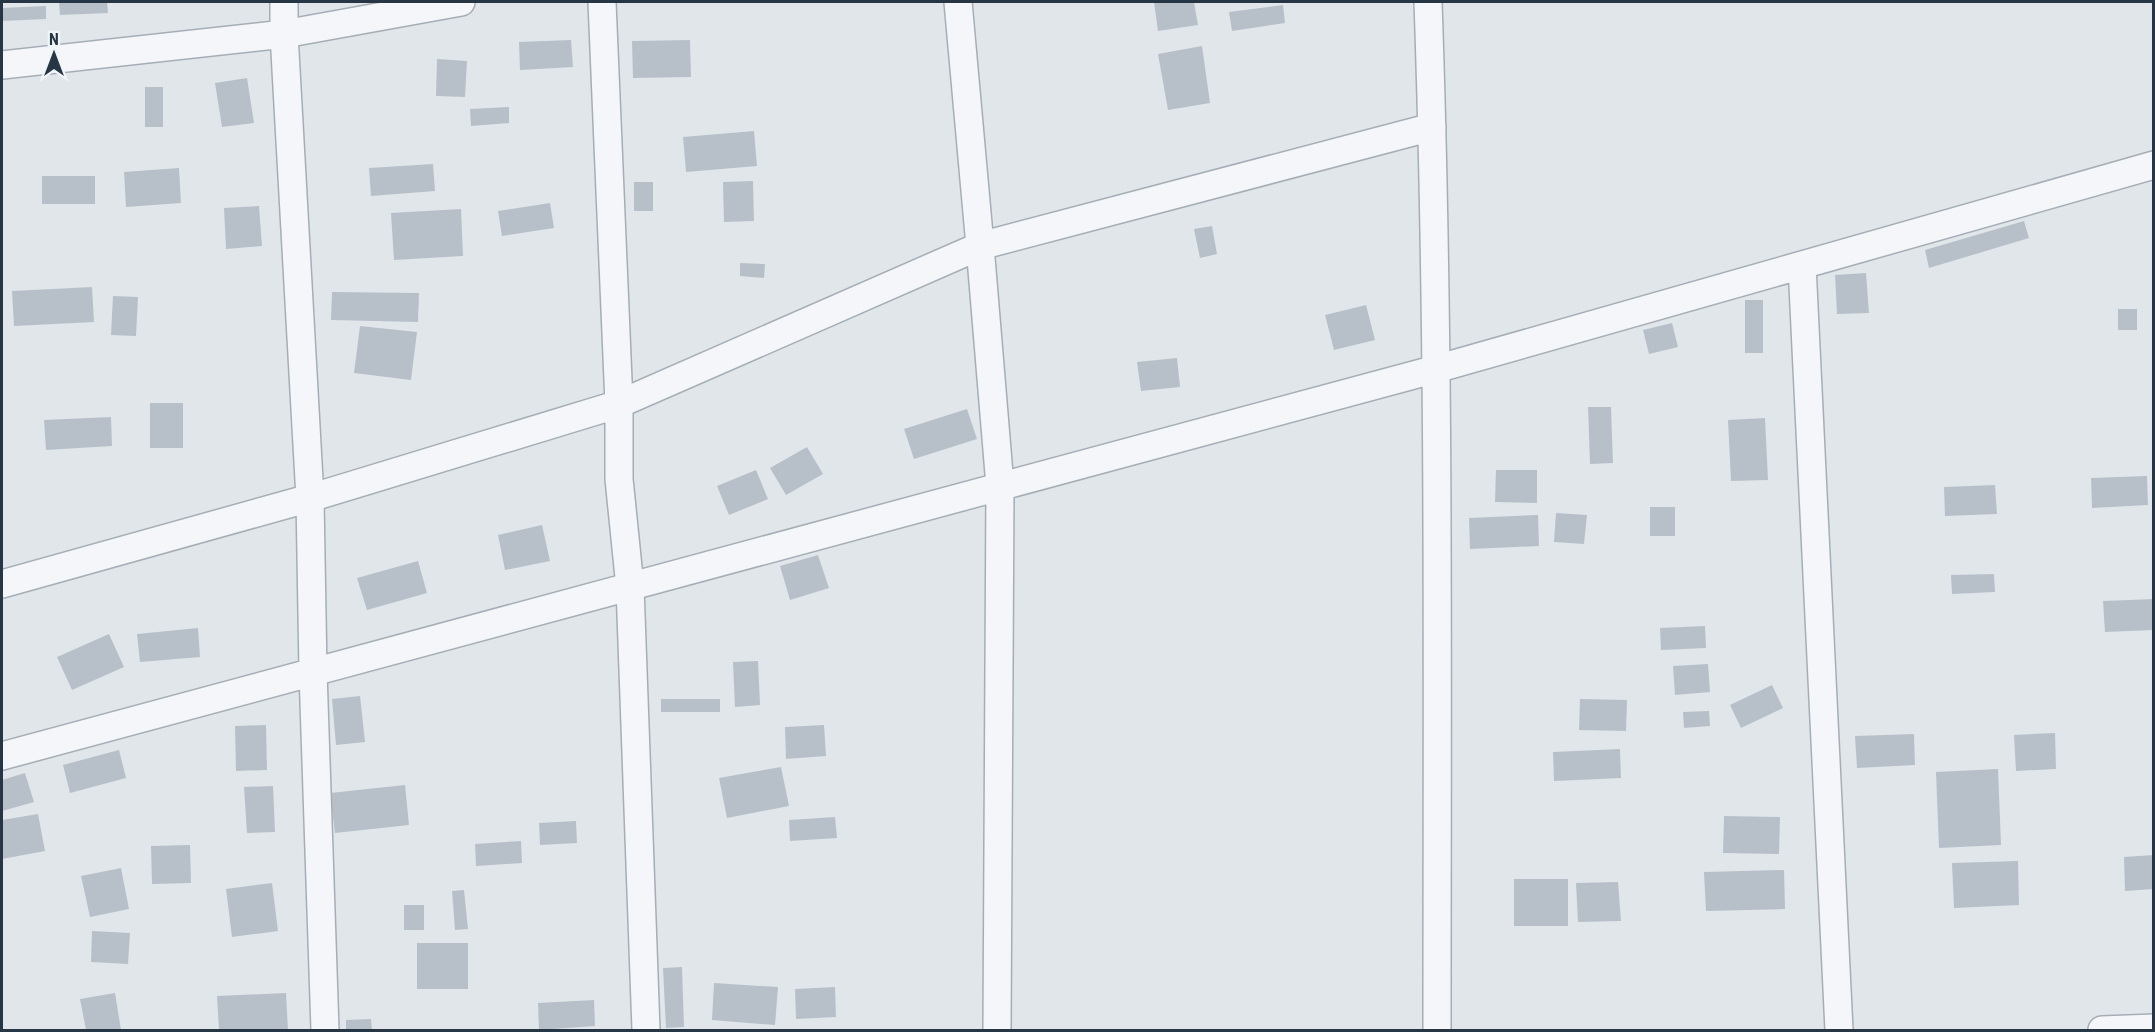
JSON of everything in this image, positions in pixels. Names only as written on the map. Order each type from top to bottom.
[{"type":"street","points":[[284,2],[310,498],[313,672],[325,1030]]},
{"type":"street","points":[[2,65],[284,34],[461,2]]},
{"type":"street","points":[[602,2],[619,404],[619,479],[630,586],[646,1030]]},
{"type":"street","points":[[958,2],[981,246],[1000,486],[997,1030]]},
{"type":"street","points":[[1428,2],[1436,369],[1437,1030]]},
{"type":"street","points":[[2,585],[310,498],[619,404],[981,246],[1432,127]]},
{"type":"street","points":[[2,756],[1436,369],[2154,165]]},
{"type":"street","points":[[1802,265],[1839,1030]]},
{"type":"street","points":[[2102,1030],[2154,1028]]},
{"type":"building","points":[[59,2],[107,2],[108,13],[60,15]]},
{"type":"building","points":[[1154,2],[1194,2],[1198,25],[1158,31]]},
{"type":"building","points":[[1283,5],[1285,23],[1232,31],[1229,12]]},
{"type":"building","points":[[46,6],[46,19],[2,21],[2,8]]},
{"type":"building","points":[[571,40],[573,67],[520,70],[519,42]]},
{"type":"building","points":[[690,40],[691,77],[633,78],[632,41]]},
{"type":"building","points":[[1202,46],[1210,103],[1168,110],[1158,54]]},
{"type":"building","points":[[437,59],[467,61],[465,97],[436,96]]},
{"type":"building","points":[[247,78],[254,123],[222,127],[215,83]]},
{"type":"building","points":[[145,87],[163,87],[163,127],[145,127]]},
{"type":"building","points":[[509,107],[509,123],[471,126],[470,109]]},
{"type":"building","points":[[754,131],[757,166],[686,172],[683,137]]},
{"type":"building","points":[[433,164],[435,191],[371,196],[369,168]]},
{"type":"building","points":[[179,168],[181,203],[126,207],[124,172]]},
{"type":"building","points":[[42,176],[95,176],[95,204],[42,204]]},
{"type":"building","points":[[753,181],[754,221],[724,222],[723,182]]},
{"type":"building","points":[[634,182],[653,182],[653,211],[634,211]]},
{"type":"building","points":[[550,203],[554,228],[502,236],[498,211]]},
{"type":"building","points":[[259,206],[262,246],[226,249],[224,208]]},
{"type":"building","points":[[461,209],[463,256],[394,260],[391,213]]},
{"type":"building","points":[[2024,221],[2029,238],[1929,268],[1925,250]]},
{"type":"building","points":[[1212,226],[1217,254],[1200,258],[1194,229]]},
{"type":"building","points":[[740,263],[765,264],[764,278],[740,276]]},
{"type":"building","points":[[1866,273],[1869,313],[1837,314],[1835,275]]},
{"type":"building","points":[[92,287],[94,322],[14,326],[12,291]]},
{"type":"building","points":[[332,292],[419,293],[418,322],[331,320]]},
{"type":"building","points":[[113,296],[138,297],[136,336],[111,335]]},
{"type":"building","points":[[1745,300],[1763,300],[1763,353],[1745,353]]},
{"type":"building","points":[[1366,305],[1375,340],[1334,350],[1325,315]]},
{"type":"building","points":[[2118,309],[2137,309],[2137,330],[2118,330]]},
{"type":"building","points":[[1672,323],[1678,347],[1649,354],[1643,330]]},
{"type":"building","points":[[360,326],[417,332],[411,380],[354,373]]},
{"type":"building","points":[[1177,358],[1180,387],[1141,391],[1137,362]]},
{"type":"building","points":[[150,403],[183,403],[183,448],[150,448]]},
{"type":"building","points":[[1588,407],[1611,407],[1613,463],[1590,464]]},
{"type":"building","points":[[967,409],[977,439],[914,459],[904,429]]},
{"type":"building","points":[[111,417],[112,446],[46,450],[44,420]]},
{"type":"building","points":[[1765,418],[1768,480],[1731,481],[1728,420]]},
{"type":"building","points":[[807,447],[823,474],[786,495],[770,468]]},
{"type":"building","points":[[756,470],[768,499],[729,515],[717,486]]},
{"type":"building","points":[[1496,470],[1537,470],[1537,503],[1495,502]]},
{"type":"building","points":[[2147,476],[2148,505],[2092,508],[2091,478]]},
{"type":"building","points":[[1995,485],[1997,514],[1945,516],[1944,487]]},
{"type":"building","points":[[1650,507],[1675,507],[1675,536],[1650,536]]},
{"type":"building","points":[[1556,513],[1587,515],[1584,544],[1554,542]]},
{"type":"building","points":[[1538,515],[1539,546],[1470,549],[1469,518]]},
{"type":"building","points":[[542,525],[550,561],[505,570],[498,535]]},
{"type":"building","points":[[818,555],[829,588],[790,600],[780,566]]},
{"type":"building","points":[[418,561],[427,593],[367,610],[357,578]]},
{"type":"building","points":[[1994,574],[1995,592],[1952,594],[1951,575]]},
{"type":"building","points":[[2154,599],[2154,630],[2105,632],[2103,601]]},
{"type":"building","points":[[1705,626],[1706,648],[1661,650],[1660,628]]},
{"type":"building","points":[[198,628],[200,657],[140,662],[137,634]]},
{"type":"building","points":[[109,634],[124,667],[72,690],[57,657]]},
{"type":"building","points":[[758,661],[760,705],[735,707],[733,662]]},
{"type":"building","points":[[1708,664],[1710,692],[1675,695],[1673,666]]},
{"type":"building","points":[[1772,685],[1783,708],[1741,728],[1730,705]]},
{"type":"building","points":[[360,696],[365,742],[336,745],[332,699]]},
{"type":"building","points":[[661,699],[720,699],[720,712],[661,712]]},
{"type":"building","points":[[1580,699],[1627,700],[1626,731],[1579,730]]},
{"type":"building","points":[[1709,711],[1710,726],[1684,728],[1683,712]]},
{"type":"building","points":[[266,725],[267,770],[236,771],[235,726]]},
{"type":"building","points":[[824,725],[826,756],[786,759],[785,727]]},
{"type":"building","points":[[2055,733],[2056,769],[2016,771],[2014,735]]},
{"type":"building","points":[[1914,734],[1915,765],[1857,768],[1855,736]]},
{"type":"building","points":[[1620,749],[1621,778],[1554,781],[1553,752]]},
{"type":"building","points":[[119,750],[126,778],[70,793],[63,765]]},
{"type":"building","points":[[781,767],[789,806],[727,818],[719,778]]},
{"type":"building","points":[[1998,769],[2001,845],[1939,848],[1936,772]]},
{"type":"building","points":[[25,773],[34,802],[2,811],[2,780]]},
{"type":"building","points":[[405,785],[409,825],[335,833],[330,793]]},
{"type":"building","points":[[273,786],[275,832],[247,833],[244,787]]},
{"type":"building","points":[[38,814],[45,851],[2,859],[2,820]]},
{"type":"building","points":[[1724,816],[1780,817],[1779,854],[1723,853]]},
{"type":"building","points":[[835,817],[837,838],[790,841],[789,820]]},
{"type":"building","points":[[576,821],[577,843],[540,845],[539,823]]},
{"type":"building","points":[[521,841],[522,863],[476,866],[475,844]]},
{"type":"building","points":[[190,845],[191,883],[152,884],[151,846]]},
{"type":"building","points":[[2154,855],[2154,889],[2125,891],[2124,857]]},
{"type":"building","points":[[2018,861],[2019,905],[1954,908],[1952,863]]},
{"type":"building","points":[[121,868],[129,909],[90,917],[81,876]]},
{"type":"building","points":[[1784,870],[1785,909],[1706,911],[1704,872]]},
{"type":"building","points":[[1514,879],[1568,879],[1568,926],[1514,926]]},
{"type":"building","points":[[1618,882],[1621,921],[1578,922],[1576,883]]},
{"type":"building","points":[[272,883],[278,931],[232,937],[226,889]]},
{"type":"building","points":[[464,890],[468,929],[455,930],[452,891]]},
{"type":"building","points":[[404,905],[424,905],[424,930],[404,930]]},
{"type":"building","points":[[92,931],[130,933],[128,964],[91,962]]},
{"type":"building","points":[[417,943],[468,943],[468,989],[417,989]]},
{"type":"building","points":[[682,967],[684,1027],[666,1028],[663,968]]},
{"type":"building","points":[[714,983],[778,987],[775,1025],[712,1020]]},
{"type":"building","points":[[835,987],[836,1017],[796,1019],[795,989]]},
{"type":"building","points":[[115,993],[121,1030],[86,1030],[80,999]]},
{"type":"building","points":[[286,993],[288,1030],[219,1030],[217,996]]},
{"type":"building","points":[[594,1000],[595,1026],[539,1030],[538,1003]]},
{"type":"building","points":[[371,1019],[372,1030],[346,1030],[346,1020]]}]
